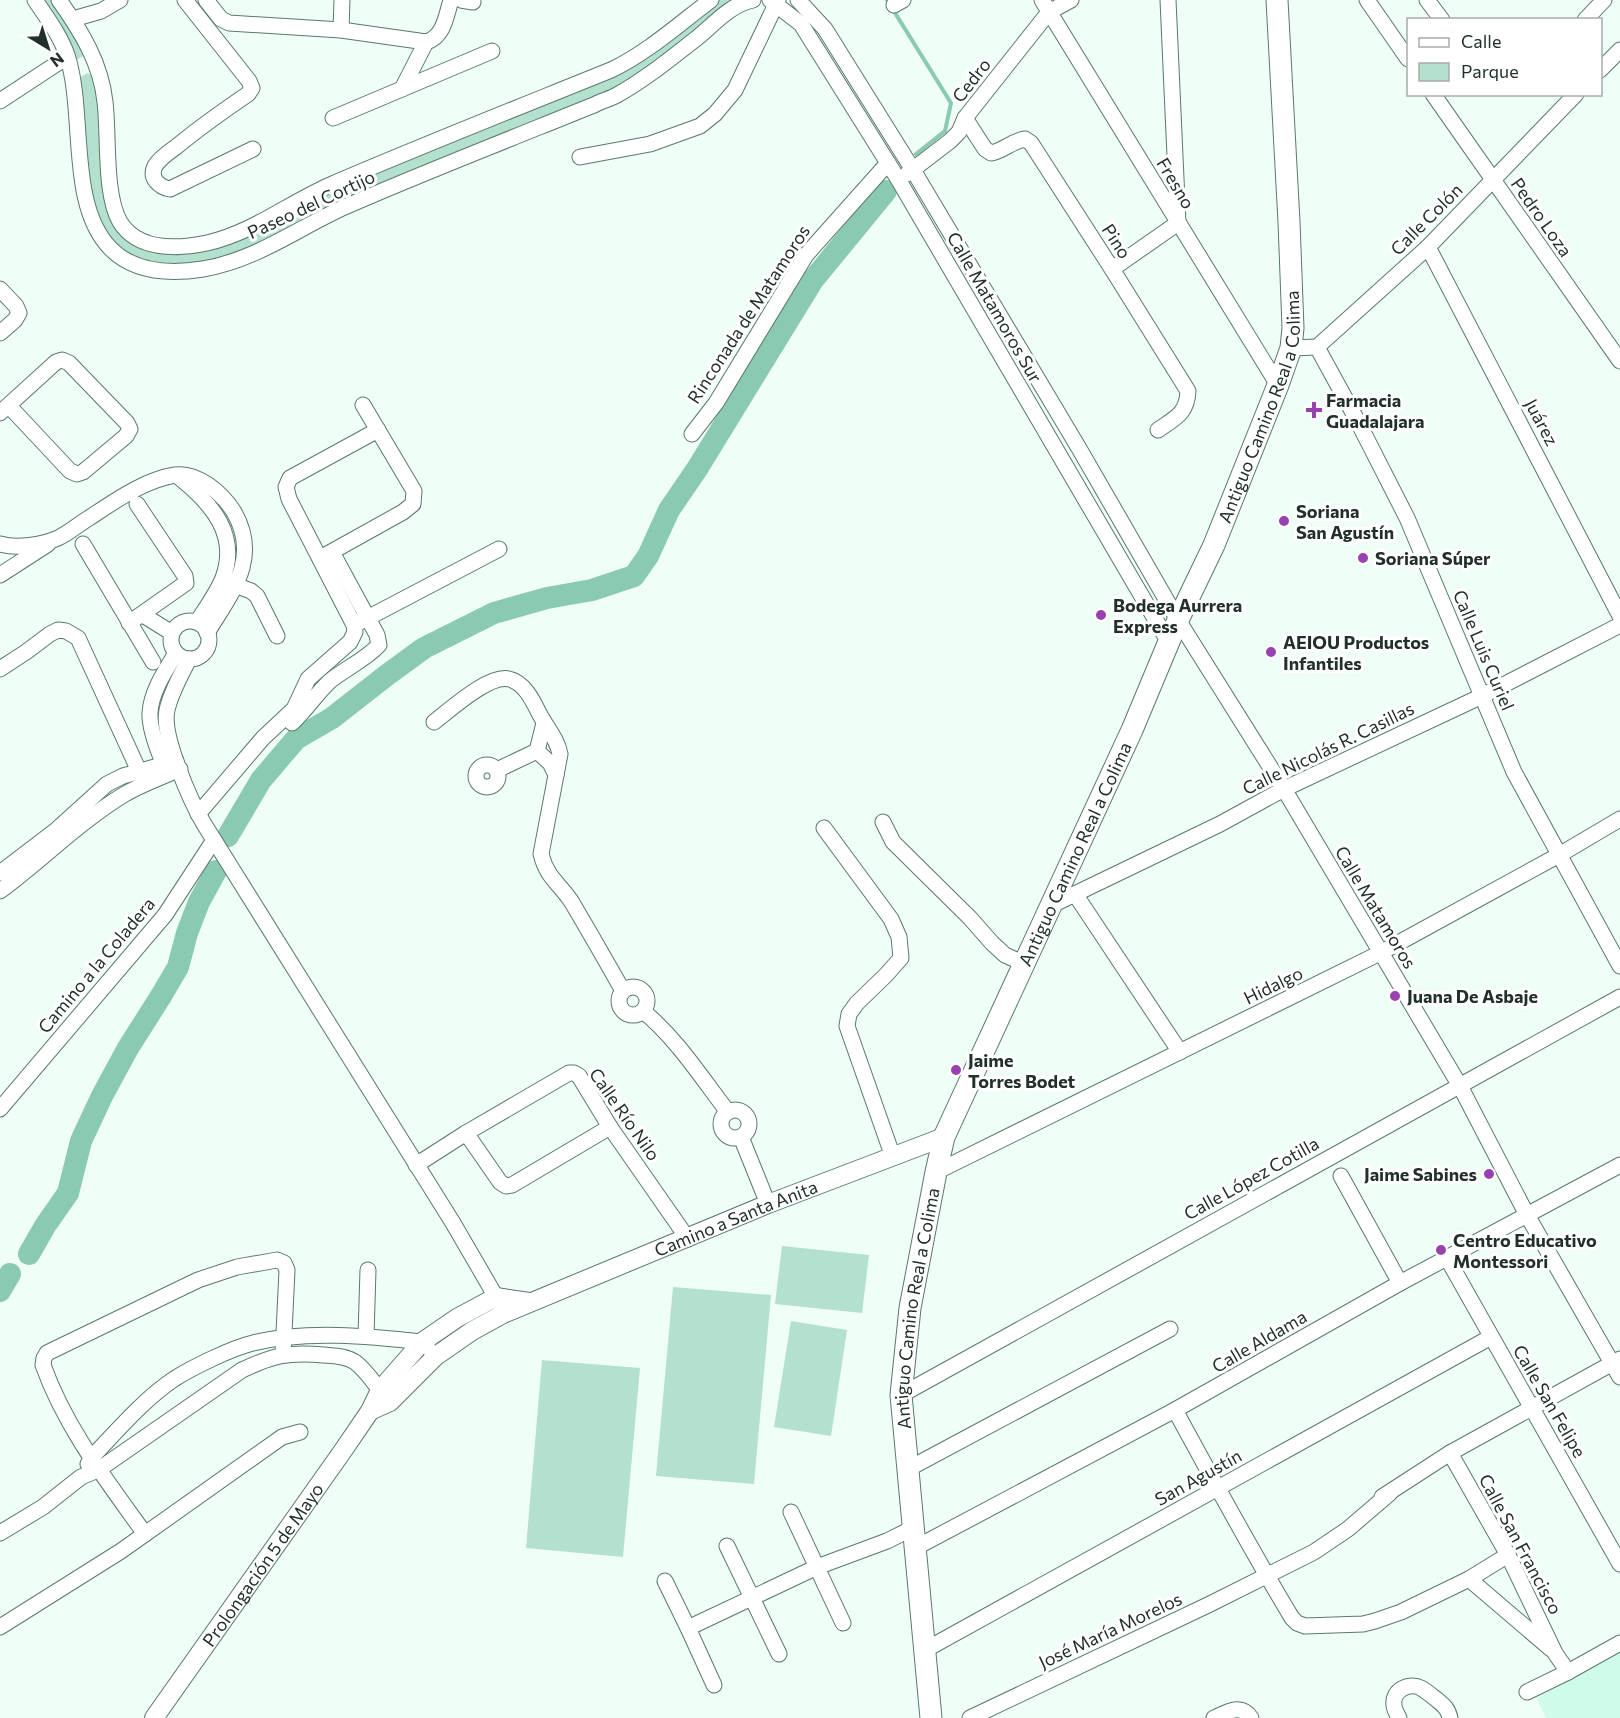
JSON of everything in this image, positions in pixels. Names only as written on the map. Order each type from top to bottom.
[{"type":"main road","name":"Antiguo Camino Real a Colima","points":[[931,1718],[901,1395],[910,1308],[936,1172],[944,1137],[1132,730],[1168,641],[1214,545],[1291,348],[1293,328],[1289,222],[1277,0]]},
{"type":"street","name":"Paseo del Cortijo","points":[[34,0],[61,41],[67,57],[76,96],[84,195],[90,218],[102,238],[121,258],[153,270],[176,272],[237,260],[346,206],[614,97],[655,71],[735,7],[753,0]]},
{"type":"street","name":"Paseo del Cortijo","points":[[58,0],[73,19],[88,45],[101,78],[105,101],[112,203],[121,222],[131,234],[148,243],[173,247],[208,243],[239,232],[327,186],[611,70],[626,63],[711,0]]},
{"type":"street","points":[[73,19],[101,11],[120,0]]},
{"type":"street","points":[[185,0],[249,81],[252,88],[248,94],[208,120],[161,159],[154,167],[153,175],[156,183],[162,188],[170,189],[253,149]]},
{"type":"street","points":[[206,0],[221,19],[229,23],[341,30],[426,42],[434,40],[440,34],[451,0]]},
{"type":"street","points":[[341,30],[342,0]]},
{"type":"street","name":"Calle Matamoros Sur","points":[[798,0],[825,29],[913,170],[1080,450],[1178,620]]},
{"type":"street","name":"Cedro","points":[[897,179],[913,170],[959,132],[965,118],[1046,6],[1071,0]]},
{"type":"street","points":[[1112,269],[1178,224],[1168,0]]},
{"type":"street","points":[[1367,0],[1407,58]]},
{"type":"street","points":[[1427,0],[1440,18]]},
{"type":"street","points":[[1587,18],[1604,0]]},
{"type":"street","points":[[580,157],[650,144],[700,126],[715,114],[735,90],[775,1]]},
{"type":"street","name":"Calle Matamoros Sur","points":[[775,1],[801,24],[888,163],[1168,641]]},
{"type":"street","name":"Fresno","points":[[1046,6],[1278,385]]},
{"type":"street","points":[[402,89],[426,42]]},
{"type":"street","points":[[1602,68],[1620,50]]},
{"type":"street","points":[[333,118],[492,51]]},
{"type":"street","points":[[0,101],[67,57]]},
{"type":"street","points":[[71,74],[96,62]]},
{"type":"street","name":"Pedro Loza","points":[[1434,96],[1620,361]]},
{"type":"street","name":"Calle Colón","points":[[1317,347],[1428,247],[1574,96]]},
{"type":"street","name":"Pino","points":[[965,118],[985,149],[991,153],[998,152],[1018,140],[1025,139],[1030,143],[1188,391],[1182,413],[1158,430]]},
{"type":"street","name":"Rinconada de Matamoros","points":[[692,434],[716,403],[815,242],[888,163]]},
{"type":"street","name":"Juárez","points":[[1428,247],[1620,615]]},
{"type":"street","points":[[0,289],[16,306],[19,313],[15,320],[0,333]]},
{"type":"street","points":[[1291,348],[1317,347]]},
{"type":"street","name":"Calle Luis Curiel","points":[[1317,347],[1407,518],[1514,772],[1620,966]]},
{"type":"street","points":[[62,360],[69,363],[127,423],[130,429],[126,436],[83,472],[77,474],[70,471],[5,410],[56,362],[62,360]]},
{"type":"street","points":[[326,555],[403,512],[413,504],[414,491],[363,405]]},
{"type":"street","points":[[201,819],[274,738],[301,715],[329,682],[371,654],[379,645],[377,634],[360,622],[326,555],[289,499],[286,487],[291,478],[378,430]]},
{"type":"street","points":[[1062,462],[1080,450]]},
{"type":"street","points":[[0,575],[7,566],[150,482],[176,475],[189,476],[222,495],[240,523],[246,547],[242,568],[229,582],[202,628]]},
{"type":"street","points":[[129,623],[186,583],[185,576],[137,504]]},
{"type":"street","points":[[3,546],[34,544],[58,538]]},
{"type":"street","points":[[83,544],[153,662]]},
{"type":"street","points":[[201,819],[263,738],[294,709],[308,679],[350,642],[360,622],[499,549]]},
{"type":"street","points":[[229,582],[257,596],[277,636]]},
{"type":"street","points":[[143,615],[172,633]]},
{"type":"street","name":"Calle Matamoros","points":[[1178,620],[1284,789],[1460,1086],[1527,1215],[1616,1361],[1620,1377]]},
{"type":"street","points":[[190,621],[202,628],[209,640],[203,654],[196,658],[183,656],[172,647],[172,633],[176,627],[190,621]]},
{"type":"street","name":"Calle Nicolás R. Casillas","points":[[1052,905],[1220,824],[1284,789],[1482,696],[1620,625]]},
{"type":"street","points":[[0,669],[58,630],[72,633],[78,638],[139,771]]},
{"type":"street","points":[[183,656],[162,676],[149,712],[152,730],[201,819],[416,1165],[496,1297],[503,1314]]},
{"type":"street","points":[[434,722],[482,686],[496,681],[508,679],[519,684],[532,699],[544,723],[558,742],[560,754],[542,854],[544,865],[550,877],[569,899],[623,991],[634,987],[644,992],[647,1001],[643,1011],[673,1039],[728,1112],[736,1110],[748,1119],[747,1130],[741,1137],[768,1204]]},
{"type":"street","points":[[537,751],[544,723]]},
{"type":"street","points":[[497,770],[537,751]]},
{"type":"street","points":[[537,751],[550,763],[556,775]]},
{"type":"street","points":[[0,891],[59,836],[107,784],[139,771],[174,770]]},
{"type":"street","points":[[0,873],[125,794],[174,770]]},
{"type":"street","name":"Hidalgo","points":[[936,1172],[1380,953],[1620,819]]},
{"type":"street","points":[[883,822],[893,842],[992,943],[1005,954],[1025,964]]},
{"type":"street","points":[[824,828],[891,919],[899,937],[901,958],[857,1003],[849,1014],[847,1026],[893,1157]]},
{"type":"street","name":"Camino a la Coladera","points":[[0,1109],[165,915],[214,840]]},
{"type":"street","points":[[1076,894],[1180,1052]]},
{"type":"street","name":"Calle López Cotilla","points":[[901,1395],[1620,997]]},
{"type":"street","name":"Calle Río Nilo","points":[[416,1165],[466,1133],[574,1073],[579,1076],[610,1127],[688,1239]]},
{"type":"street","points":[[466,1133],[500,1182],[506,1186],[512,1185],[610,1127]]},
{"type":"street","name":"Camino a Santa Anita","points":[[503,1314],[768,1204],[944,1137]]},
{"type":"street","name":"Calle Aldama","points":[[688,1628],[818,1567],[887,1541],[914,1538],[1176,1410],[1400,1283],[1620,1165]]},
{"type":"street","points":[[1341,1176],[1400,1283]]},
{"type":"street","name":"Calle San Felipe","points":[[1447,1258],[1620,1564]]},
{"type":"street","points":[[145,1534],[95,1464],[70,1424],[43,1365],[47,1353],[198,1280],[237,1267],[277,1260],[284,1263],[287,1270],[283,1354]]},
{"type":"street","points":[[366,1336],[368,1270]]},
{"type":"street","points":[[496,1297],[529,1302]]},
{"type":"street","name":"Prolongación 5 de Mayo","points":[[385,1396],[422,1342],[457,1318],[496,1297]]},
{"type":"street","name":"Prolongación 5 de Mayo","points":[[154,1718],[370,1411],[385,1396],[436,1356],[472,1331],[503,1314]]},
{"type":"street","points":[[908,1469],[1170,1329]]},
{"type":"street","points":[[0,1533],[43,1507],[81,1477],[95,1464],[141,1406],[175,1379],[212,1359],[252,1343],[284,1338],[366,1336],[422,1342],[436,1356]]},
{"type":"street","name":"San Agustín","points":[[925,1650],[1491,1337]]},
{"type":"street","points":[[95,1464],[242,1370],[283,1354],[300,1353],[348,1358],[362,1368],[385,1396]]},
{"type":"street","name":"José María Morelos","points":[[970,1718],[1267,1576],[1332,1541],[1390,1493],[1450,1453],[1616,1361]]},
{"type":"street","points":[[1176,1410],[1217,1489],[1297,1623],[1305,1626],[1375,1622],[1469,1579],[1508,1555]]},
{"type":"street","points":[[0,1627],[121,1551],[282,1437],[300,1432]]},
{"type":"street","name":"Calle San Francisco","points":[[1450,1453],[1508,1555],[1555,1653],[1568,1672]]},
{"type":"street","points":[[790,1512],[843,1623]]},
{"type":"street","points":[[727,1546],[779,1654]]},
{"type":"street","name":"Calle San Francisco","points":[[1469,1579],[1555,1653]]},
{"type":"street","points":[[665,1581],[714,1685]]},
{"type":"street","points":[[1527,1692],[1620,1643]]},
{"type":"street","points":[[1399,1718],[1394,1705],[1395,1696],[1399,1690],[1413,1686],[1420,1687],[1444,1706],[1450,1718]]},
{"type":"street","points":[[1214,1718],[1233,1709],[1244,1711],[1251,1718]]},
{"type":"shaded area","points":[[1620,1652],[1620,1718],[1546,1718],[1537,1698]]},
{"type":"green space","points":[[40,0],[52,0],[87,54],[74,61]]},
{"type":"green space","points":[[717,0],[732,0],[651,67],[612,92],[344,198],[260,243],[201,265],[156,266],[125,253],[107,238],[94,214],[78,84],[82,76],[88,73],[96,81],[100,105],[106,206],[116,228],[181,253],[340,186],[609,80],[643,60]]},
{"type":"green space","points":[[782,1246],[869,1255],[862,1313],[775,1304]]},
{"type":"green space","points":[[673,1287],[771,1295],[754,1484],[656,1476]]},
{"type":"green space","points":[[791,1321],[847,1330],[831,1436],[774,1427]]},
{"type":"green space","points":[[542,1360],[640,1368],[623,1557],[526,1548]]},
{"type":"waterway","points":[[887,0],[951,103],[945,131],[916,154]]},
{"type":"waterway","points":[[886,191],[889,185]]},
{"type":"waterway","points":[[228,836],[261,780],[296,739],[332,718],[424,648],[494,613],[547,598],[592,590],[634,576],[648,556],[669,510],[697,469],[813,280],[886,191]]},
{"type":"waterway","points":[[29,1254],[68,1193],[81,1141],[128,1048],[178,967],[187,933],[199,902],[216,871]]},
{"type":"waterway","points":[[0,1291],[10,1274]]},
{"type":"place","name":"Farmacia Guadalajara","points":[[1314,410]]},
{"type":"place","name":"Soriana San Agustín","points":[[1284,521]]},
{"type":"place","name":"Soriana Súper","points":[[1363,558]]},
{"type":"place","name":"Bodega Aurrera Express","points":[[1101,615]]},
{"type":"place","name":"AEIOU Productos Infantiles","points":[[1271,652]]},
{"type":"place","name":"Juana De Asbaje","points":[[1395,996]]},
{"type":"place","name":"Jaime Torres Bodet","points":[[956,1070]]},
{"type":"place","name":"Jaime Sabines","points":[[1489,1174]]},
{"type":"place","name":"Centro Educativo Montessori","points":[[1441,1250]]}]
